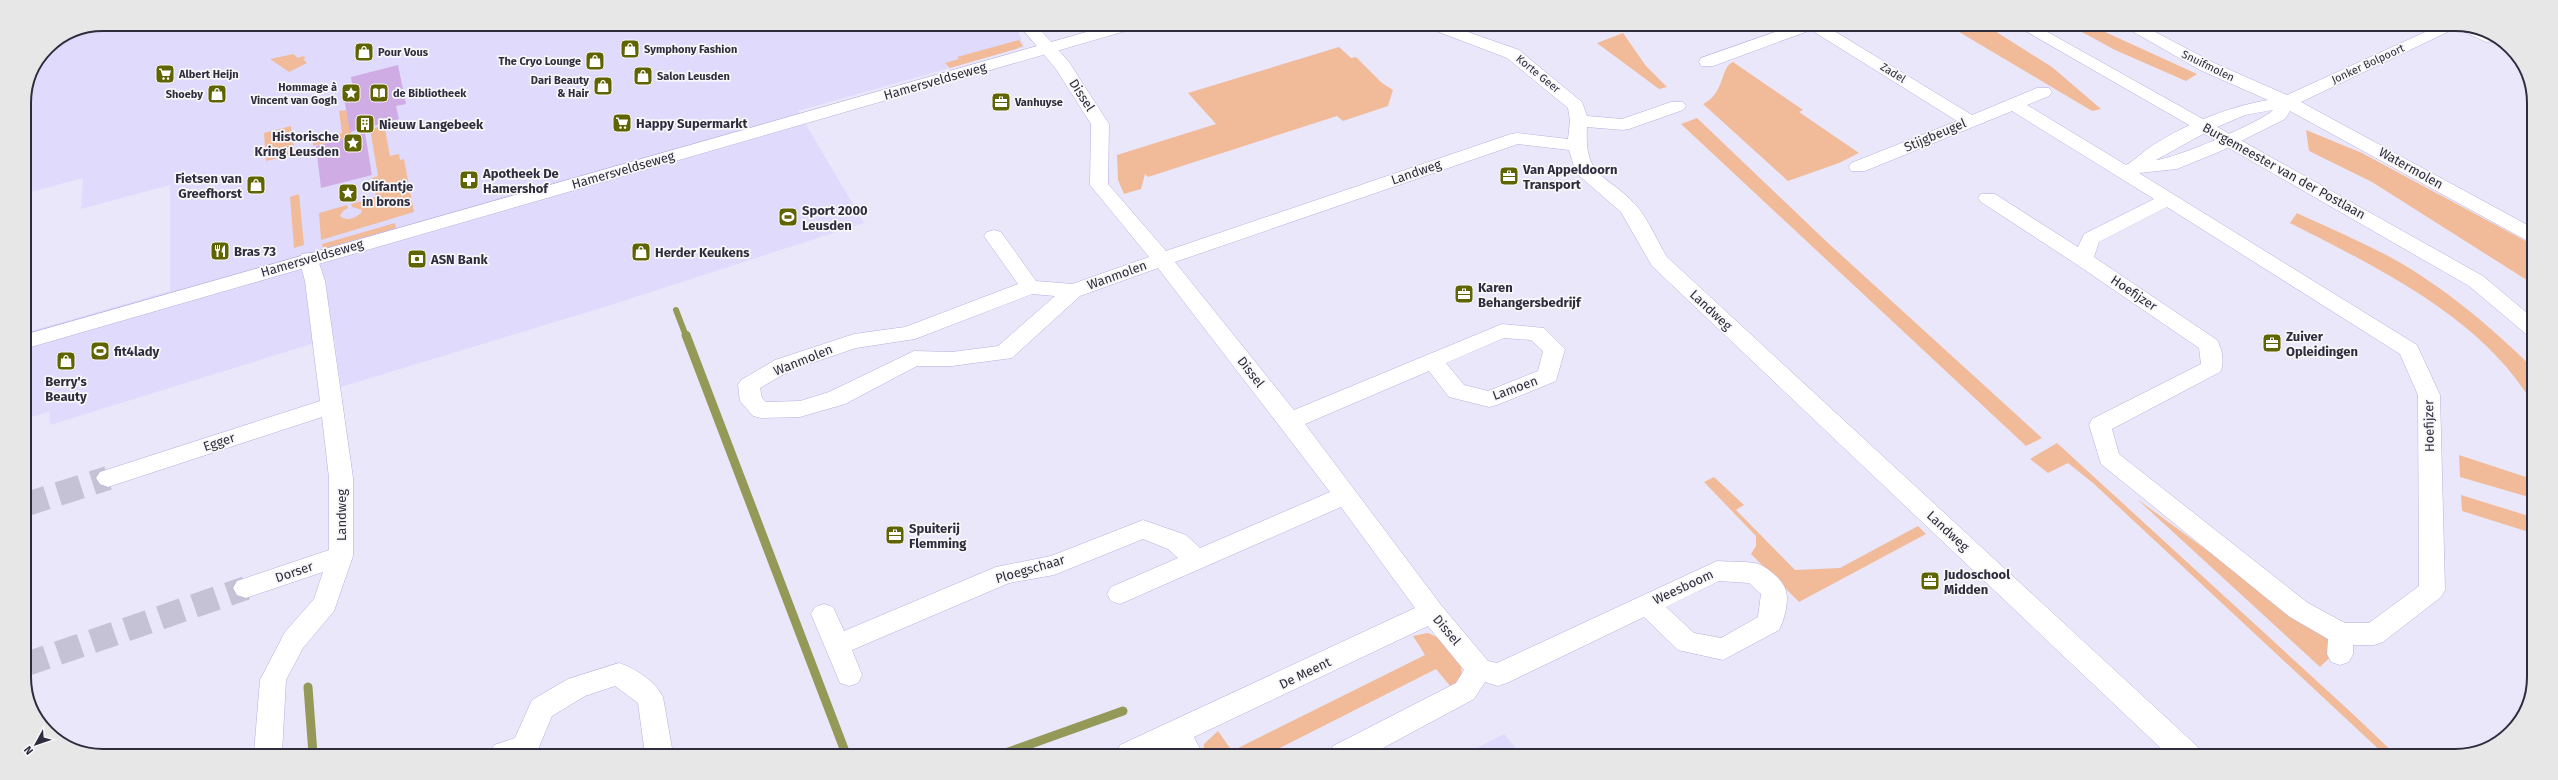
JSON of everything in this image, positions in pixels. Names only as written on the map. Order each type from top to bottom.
[{"type":"street","name":"Dissel","points":[[1032,31],[1063,66],[1100,124],[1099,185],[1162,259],[1290,421],[1432,612],[1489,672]]},
{"type":"street","name":"Hamersveldseweg","points":[[31,340],[309,259],[1110,31]]},
{"type":"street","name":"Korte Geer","points":[[1451,31],[1513,54],[1576,106],[1579,121],[1578,146]]},
{"type":"street","points":[[1707,62],[1781,31]]},
{"type":"street","name":"Zadel","points":[[1823,31],[1970,121]]},
{"type":"street","name":"Burgemeester van der Postlaan","points":[[2034,31],[2476,281],[2527,324]]},
{"type":"street","name":"Snuifmolen","points":[[2140,31],[2206,66],[2286,102]]},
{"type":"street","name":"Jonker Bolpoort","points":[[2204,126],[2241,110],[2286,102],[2440,31]]},
{"type":"street","name":"Stijgbeugel","points":[[1858,167],[2043,92]]},
{"type":"street","name":"Jonker Bolpoort","points":[[2229,140],[2278,115],[2286,102]]},
{"type":"street","name":"Watermolen","points":[[2286,102],[2366,143],[2527,233]]},
{"type":"street","points":[[2013,104],[2133,170],[2170,165],[2229,140]]},
{"type":"street","points":[[1579,121],[1623,125],[1677,106]]},
{"type":"street","points":[[2133,170],[2152,154],[2204,126]]},
{"type":"street","name":"Landweg","points":[[1162,259],[1517,138],[1578,146],[1583,169],[1629,209],[1659,261],[2181,749]]},
{"type":"street","name":"Hoefijzer","points":[[1988,198],[2083,259],[2209,345],[2212,367],[2100,425],[2109,458],[2340,644],[2374,634],[2432,590],[2429,395],[2409,350],[2167,200],[2133,170]]},
{"type":"street","points":[[2083,259],[2091,238],[2167,200]]},
{"type":"street","points":[[994,236],[1030,287]]},
{"type":"street","name":"Landweg","points":[[268,749],[273,680],[294,640],[326,604],[341,556],[341,478],[329,406],[315,281],[309,259]]},
{"type":"street","name":"Wanmolen","points":[[1073,291],[1030,287],[908,334],[854,341],[783,365],[749,385],[751,401],[761,410],[800,409],[837,398],[914,358],[952,359],[1004,353],[1073,291],[1162,259]]},
{"type":"street","name":"Lamoen","points":[[1290,421],[1432,360],[1502,331],[1537,333],[1554,349],[1548,376],[1489,399],[1456,391],[1432,360]]},
{"type":"street","points":[[908,334],[917,343],[914,358]]},
{"type":"street","name":"Egger","points":[[108,478],[329,406]]},
{"type":"street","points":[[1120,594],[1345,495]]},
{"type":"street","name":"Ploegschaar","points":[[837,645],[1005,574],[1054,565],[1143,529],[1177,542],[1197,560]]},
{"type":"street","name":"Dorser","points":[[246,588],[341,556]]},
{"type":"street","name":"Weesboom","points":[[1489,672],[1647,604]]},
{"type":"street","name":"De Meent","points":[[1157,749],[1184,744],[1432,612]]},
{"type":"street","points":[[824,614],[849,675]]},
{"type":"street","points":[[1355,749],[1465,692],[1489,672]]},
{"type":"street","points":[[520,749],[542,708],[577,687],[620,674],[650,697],[658,749]]},
{"type":"shaded area","points":[[1018,31],[1024,47],[798,111],[864,223],[611,305],[341,387],[334,337],[50,425],[49,412],[31,417],[31,331],[170,291],[170,185],[81,209],[83,178],[31,192],[31,103],[32,89],[36,75],[49,55],[63,43],[75,36],[89,32]]},
{"type":"shaded area","points":[[1957,31],[1995,31],[2052,67],[2101,109],[2092,111]]},
{"type":"shaded area","points":[[2080,31],[2103,31],[2197,74],[2186,81],[2115,50]]},
{"type":"shaded area","points":[[1623,33],[1646,66],[1667,87],[1659,89],[1597,43]]},
{"type":"shaded area","points":[[1019,40],[1023,46],[1016,49],[950,68],[945,63],[959,59],[957,57]]},
{"type":"shaded area","points":[[1339,47],[1351,58],[1356,57],[1382,83],[1393,90],[1388,106],[1343,121],[1337,116],[1148,177],[1145,174],[1141,189],[1124,194],[1118,180],[1117,155],[1216,124],[1188,93]]},
{"type":"shaded area","points":[[293,54],[298,58],[303,56],[306,58],[303,59],[307,63],[289,72],[270,59]]},
{"type":"shaded area","points":[[1733,62],[1803,110],[1799,112],[1859,153],[1839,163],[1788,181],[1703,104],[1710,100],[1715,94],[1719,88],[1726,69]]},
{"type":"shaded area","points":[[346,110],[352,137],[313,146],[313,141],[342,133],[339,111]]},
{"type":"shaded area","points":[[1697,118],[1828,243],[2042,438],[2026,446],[1681,124]]},
{"type":"shaded area","points":[[391,124],[392,127],[385,129],[390,156],[399,154],[400,160],[404,159],[414,212],[321,240],[319,213],[347,205],[348,208],[343,211],[340,216],[345,219],[351,219],[361,213],[362,210],[352,207],[351,204],[376,197],[372,178],[378,176],[370,129]]},
{"type":"shaded area","points":[[291,126],[295,154],[266,161],[264,133]]},
{"type":"shaded area","points":[[2306,130],[2362,153],[2527,242],[2527,280],[2372,182],[2309,151]]},
{"type":"shaded area","points":[[299,194],[304,245],[294,248],[290,197]]},
{"type":"shaded area","points":[[2297,213],[2390,257],[2410,268],[2447,294],[2483,322],[2527,362],[2527,396],[2511,373],[2486,345],[2425,297],[2357,258],[2290,223]]},
{"type":"shaded area","points":[[395,223],[396,228],[323,249],[322,244]]},
{"type":"shaded area","points":[[2057,443],[2390,749],[2378,749],[2093,483],[2068,463],[2048,473],[2030,459]]},
{"type":"shaded area","points":[[2459,455],[2527,477],[2527,497],[2460,477]]},
{"type":"shaded area","points":[[1714,477],[1744,505],[1736,510],[1795,570],[1840,568],[1918,526],[1926,534],[1799,602],[1751,554],[1756,546],[1756,536],[1704,482]]},
{"type":"shaded area","points":[[2461,495],[2527,515],[2527,531],[2462,511]]},
{"type":"shaded area","points":[[2137,499],[2340,648],[2320,667]]},
{"type":"shaded area","points":[[1427,633],[1443,641],[1451,648],[1461,664],[1459,680],[1451,687],[1436,669],[1278,749],[1236,749],[1425,655],[1413,636]]},
{"type":"shaded area","points":[[1218,731],[1231,749],[1204,749],[1204,744]]},
{"type":"shaded area","points":[[1504,734],[1516,749],[1475,749]]},
{"type":"building","points":[[398,65],[406,104],[396,106],[399,119],[350,132],[343,92],[353,89],[351,77]]},
{"type":"building","points":[[365,133],[372,175],[321,188],[316,146]]},
{"type":"waterway","points":[[676,310],[686,336]]},
{"type":"waterway","points":[[686,335],[844,749]]},
{"type":"waterway","points":[[308,687],[313,749]]},
{"type":"waterway","points":[[1017,749],[1123,711]]},
{"type":"tunnel","points":[[31,503],[108,478]]},
{"type":"tunnel","points":[[31,663],[246,588]]},
{"type":"place","name":"Symphony Fashion","points":[[630,49]]},
{"type":"place","name":"Pour Vous","points":[[364,52]]},
{"type":"place","name":"The Cryo Lounge","points":[[595,61]]},
{"type":"place","name":"Albert Heijn","points":[[165,74]]},
{"type":"place","name":"Salon Leusden","points":[[643,76]]},
{"type":"place","name":"Dari Beauty & Hair","points":[[603,86]]},
{"type":"place","name":"Hommage à Vincent van Gogh","points":[[351,93]]},
{"type":"place","name":"de Bibliotheek","points":[[379,93]]},
{"type":"place","name":"Shoeby","points":[[217,94]]},
{"type":"place","name":"Vanhuyse","points":[[1001,102]]},
{"type":"place","name":"Happy Supermarkt","points":[[622,123]]},
{"type":"place","name":"Nieuw Langebeek","points":[[365,124]]},
{"type":"place","name":"Historische Kring Leusden","points":[[353,143]]},
{"type":"place","name":"Van Appeldoorn Transport","points":[[1509,176]]},
{"type":"place","name":"Apotheek De Hamershof","points":[[469,180]]},
{"type":"place","name":"Fietsen van Greefhorst","points":[[256,185]]},
{"type":"place","name":"Olifantje in brons","points":[[348,193]]},
{"type":"place","name":"Sport 2000 Leusden","points":[[788,217]]},
{"type":"place","name":"Bras 73","points":[[220,251]]},
{"type":"place","name":"Herder Keukens","points":[[641,252]]},
{"type":"place","name":"ASN Bank","points":[[417,259]]},
{"type":"place","name":"Karen Behangersbedrijf","points":[[1464,294]]},
{"type":"place","name":"Zuiver Opleidingen","points":[[2272,343]]},
{"type":"place","name":"fit4lady","points":[[100,351]]},
{"type":"place","name":"Berry's Beauty","points":[[66,361]]},
{"type":"place","name":"Spuiterij Flemming","points":[[895,535]]},
{"type":"place","name":"Judoschool Midden","points":[[1930,581]]}]
